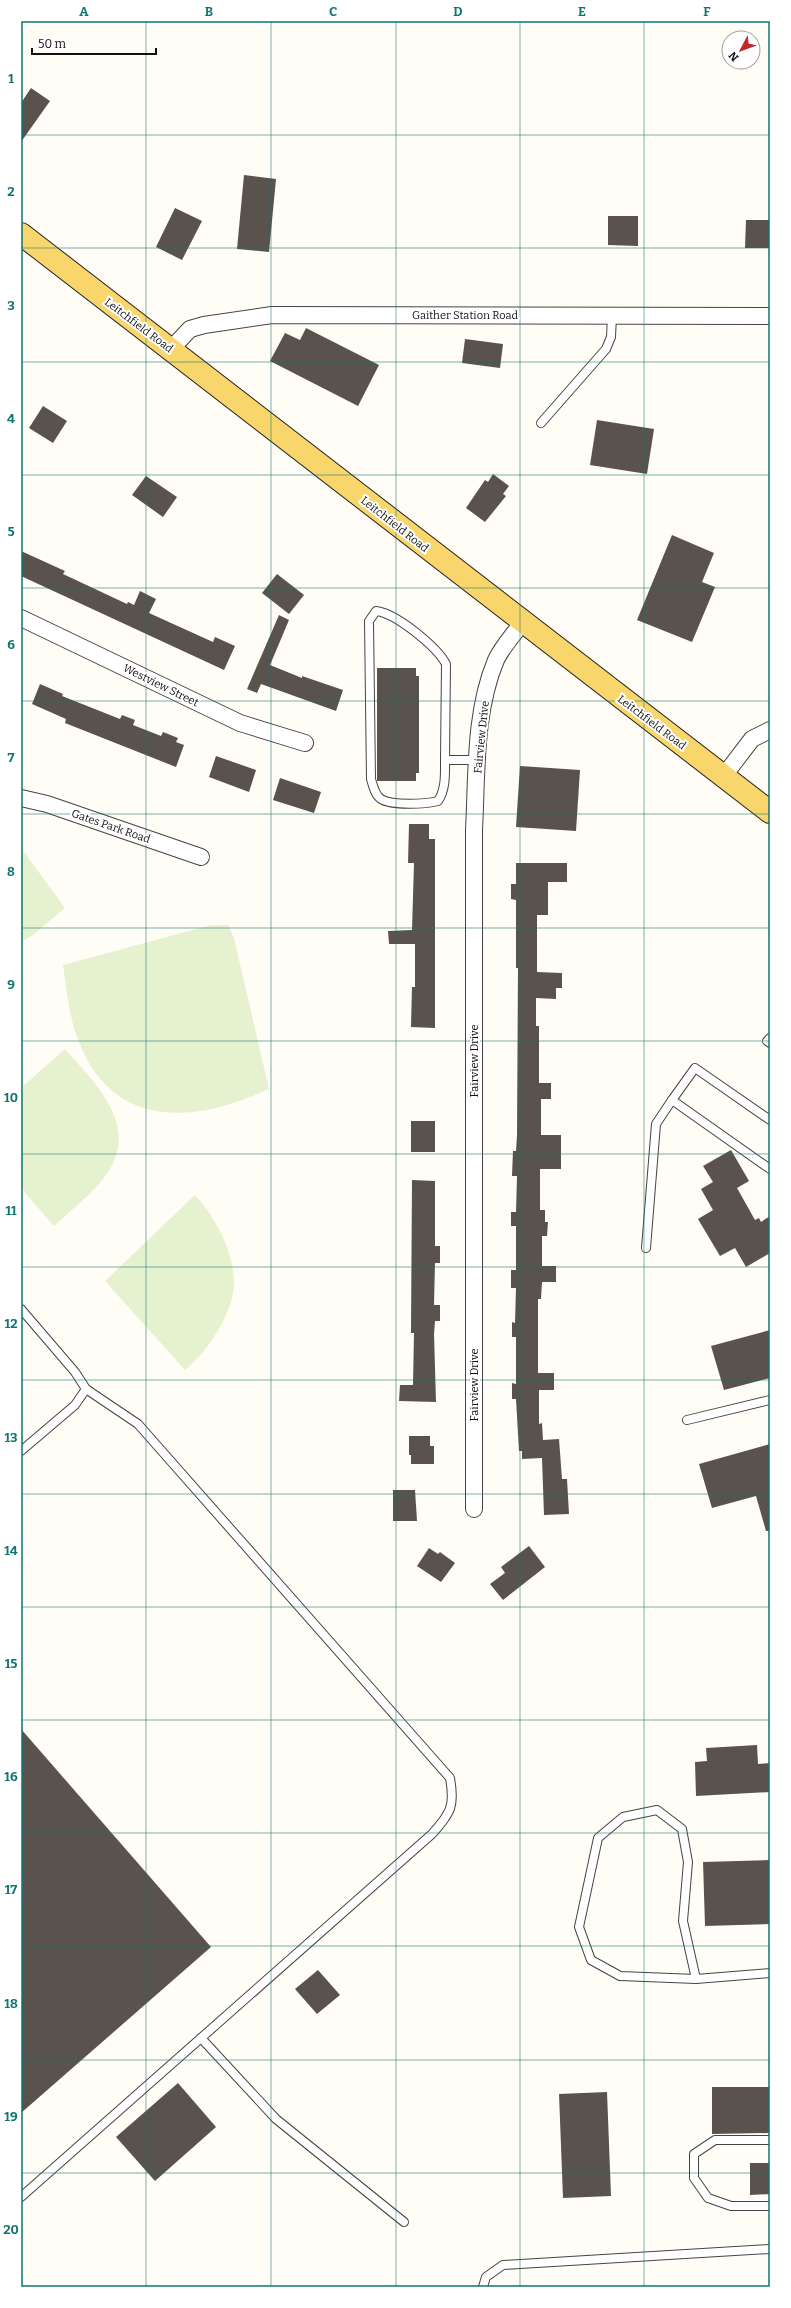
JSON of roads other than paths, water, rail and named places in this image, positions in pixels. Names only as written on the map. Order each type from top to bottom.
[{"type":"main road","name":"Leitchfield Road","points":[[21,234],[522,623],[770,812]]},
{"type":"street","name":"Gaither Station Road","points":[[171,349],[190,329],[204,324],[272,315],[770,316]]},
{"type":"street","name":"Westview Street","points":[[21,618],[240,723],[305,743]]},
{"type":"street","name":"Fairview Drive","points":[[474,1509],[474,830],[478,760],[485,696],[497,659],[522,623]]},
{"type":"street","points":[[723,777],[752,739],[770,730]]},
{"type":"street","name":"Gates Park Road","points":[[21,798],[47,804],[201,857]]},
{"type":"lane","points":[[541,423],[606,350],[611,336],[612,316]]},
{"type":"lane","points":[[376,611],[386,612],[397,619],[441,655],[446,664],[445,760],[445,784],[443,794],[438,801],[402,803],[388,801],[382,799],[373,788],[371,779],[369,621],[376,611]]},
{"type":"lane","points":[[445,760],[478,760]]},
{"type":"lane","points":[[646,1248],[656,1124],[695,1068],[770,1120]]},
{"type":"lane","points":[[672,1100],[770,1169]]},
{"type":"lane","points":[[21,1309],[75,1372],[86,1389],[138,1424],[450,1778],[453,1798],[446,1818],[432,1834],[21,2197]]},
{"type":"lane","points":[[21,1451],[75,1405],[86,1389]]},
{"type":"lane","points":[[687,1420],[770,1400]]},
{"type":"lane","points":[[696,1978],[683,1921],[688,1862],[682,1829],[657,1810],[623,1817],[598,1838],[579,1927],[591,1960],[620,1976],[696,1978],[770,1973]]},
{"type":"lane","points":[[201,2038],[276,2119],[404,2222]]},
{"type":"lane","points":[[770,2140],[715,2140],[694,2154],[694,2178],[708,2198],[731,2206],[770,2206]]},
{"type":"lane","points":[[483,2287],[486,2277],[503,2265],[770,2249]]}]
